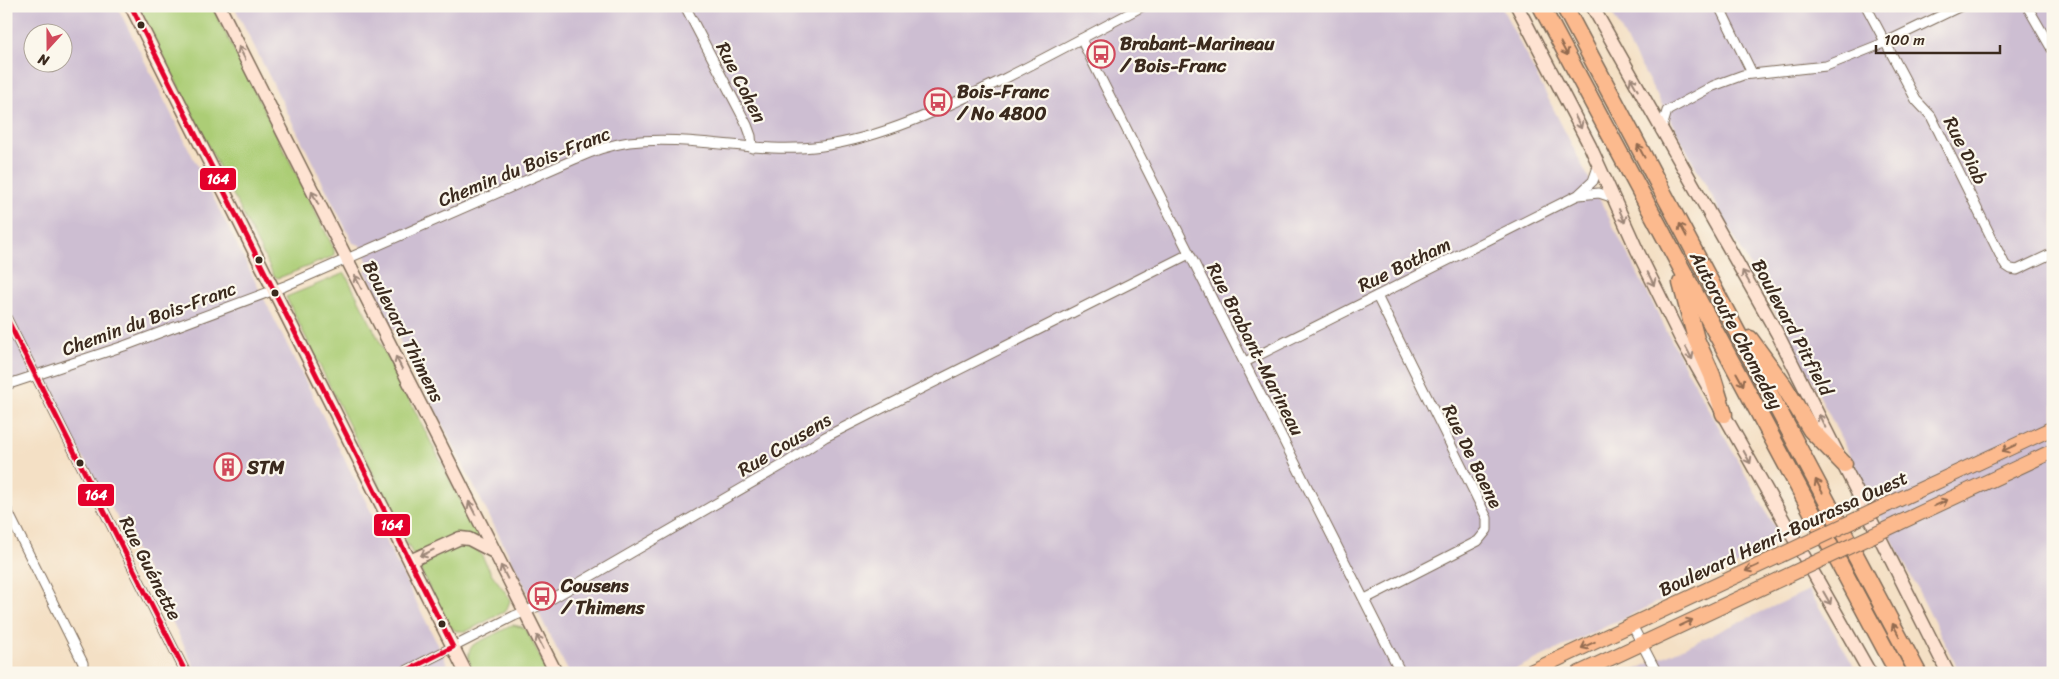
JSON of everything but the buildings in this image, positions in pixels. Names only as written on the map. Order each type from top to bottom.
[{"type":"highway","name":"Autoroute Chomedey","points":[[1541,6],[1898,673]]},
{"type":"highway","name":"Autoroute Chomedey","points":[[1564,6],[1918,673]]},
{"type":"highway","points":[[1673,254],[1696,338],[1712,375],[1724,414]]},
{"type":"highway","points":[[1714,288],[1784,386],[1811,430],[1844,464]]},
{"type":"main road","name":"Boulevard Henri-Bourassa Ouest","points":[[1528,673],[2053,428]]},
{"type":"main road","points":[[1579,673],[2053,451]]},
{"type":"street","points":[[131,6],[466,673]]},
{"type":"street","name":"Boulevard Thimens","points":[[219,6],[556,673]]},
{"type":"street","name":"Rue Cohen","points":[[685,6],[747,125],[751,136],[752,148]]},
{"type":"street","name":"Chemin du Bois-Franc","points":[[6,386],[124,346],[274,290],[347,260],[575,159],[612,146],[655,140],[770,149],[819,146],[859,139],[890,130],[954,103],[1082,39],[1143,6]]},
{"type":"street","points":[[1517,6],[1598,164],[1644,266],[1680,337],[1870,673]]},
{"type":"street","name":"Boulevard Pitfield","points":[[1592,6],[1777,333],[1948,673]]},
{"type":"street","points":[[1719,6],[1752,73]]},
{"type":"street","name":"Rue Diab","points":[[1866,6],[1916,100],[1931,116],[2005,265],[2017,270],[2053,253]]},
{"type":"street","points":[[1661,131],[1667,111],[1713,86],[1752,73],[1826,66],[1886,42],[1961,6]]},
{"type":"street","points":[[2027,6],[2053,51]]},
{"type":"street","name":"Rue Brabant-Marineau","points":[[1082,39],[1401,673]]},
{"type":"street","points":[[1646,104],[1667,111]]},
{"type":"street","name":"Rue Botham","points":[[1245,362],[1578,195],[1592,181],[1598,164]]},
{"type":"street","name":"Rue Botham","points":[[1578,195],[1598,193],[1614,198]]},
{"type":"street","name":"Rue Cousens","points":[[402,673],[541,605],[786,463],[825,437],[1189,254]]},
{"type":"street","name":"Rue De Baene","points":[[1365,599],[1478,541],[1487,530],[1487,518],[1377,296]]},
{"type":"street","name":"Rue Guénette","points":[[6,317],[186,673]]},
{"type":"street","points":[[6,508],[83,664],[83,673]]},
{"type":"street","points":[[410,561],[460,538],[469,539],[494,552]]},
{"type":"street","points":[[1632,625],[1657,673]]},
{"type":"shaded area","points":[[6,6],[117,6],[452,673],[197,673],[152,579],[36,375],[6,386]]},
{"type":"shaded area","points":[[234,6],[1501,6],[1681,359],[1777,531],[1769,550],[1507,673],[569,673],[365,272],[369,265],[360,245],[353,243]]},
{"type":"shaded area","points":[[1608,6],[2053,6],[2053,673],[1960,673],[1803,363]]},
{"type":"shaded area","points":[[1809,590],[1858,673],[1628,673]]},
{"type":"green space","points":[[138,6],[212,6],[334,249],[334,256],[278,278],[274,276]]},
{"type":"green space","points":[[345,273],[479,537],[471,544],[481,554],[491,573],[509,597],[510,601],[506,611],[467,631],[456,631],[447,624],[286,297]]},
{"type":"green space","points":[[513,625],[522,627],[527,631],[548,673],[474,673],[468,656],[473,645]]},
{"type":"transit line","name":"164","points":[[131,6],[453,647],[402,673]]},
{"type":"transit line","name":"164","points":[[6,317],[186,673]]},
{"type":"place","name":"Brabant-Marineau / Bois-Franc","points":[[1101,54]]},
{"type":"place","name":"Bois-Franc / No 4800","points":[[938,102]]},
{"type":"place","name":"STM","points":[[228,467]]},
{"type":"place","name":"Cousens / Thimens","points":[[542,596]]}]
